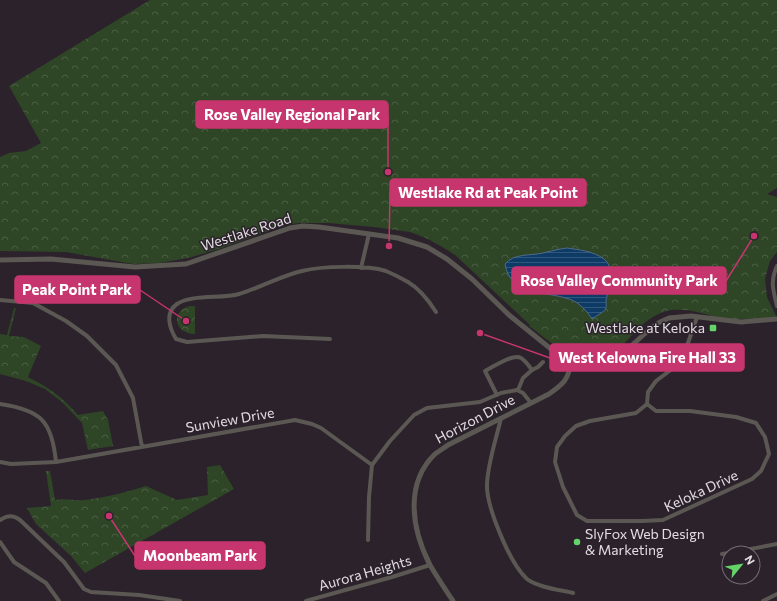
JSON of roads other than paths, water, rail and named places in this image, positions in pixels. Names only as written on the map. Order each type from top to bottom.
[{"type":"street","name":"Westlake Road","points":[[0,260],[51,259],[135,267],[186,264],[276,233],[303,226],[398,238],[434,250],[472,279],[509,315],[551,349],[570,362],[584,367],[603,365],[620,356],[631,348],[651,328],[669,318],[697,317],[741,322],[777,319]]},
{"type":"street","points":[[361,268],[369,234]]},
{"type":"street","points":[[777,266],[773,276],[773,290],[777,306]]},
{"type":"street","points":[[330,339],[263,336],[186,342],[176,340],[170,329],[169,315],[176,305],[186,300],[238,295],[301,271],[328,267],[361,268],[385,271],[409,282],[426,297],[436,312]]},
{"type":"street","points":[[0,300],[33,303],[66,321],[87,336],[116,365],[133,398],[142,447]]},
{"type":"street","points":[[647,404],[648,392],[656,381],[676,366],[688,343],[697,317]]},
{"type":"street","points":[[497,395],[486,371],[509,358],[517,356],[522,358],[532,370]]},
{"type":"street","points":[[518,390],[523,378],[543,362]]},
{"type":"street","name":"Horizon Drive","points":[[453,601],[430,564],[415,522],[414,498],[418,481],[426,466],[436,454],[448,445],[549,394],[562,385],[570,370],[570,362]]},
{"type":"street","points":[[368,540],[369,497],[372,465],[390,441],[414,415],[434,406],[480,402],[510,390],[518,390],[523,393],[531,403]]},
{"type":"street","points":[[0,404],[26,409],[38,416],[51,433],[56,462]]},
{"type":"street","name":"Keloka Drive","points":[[647,404],[656,411],[690,411],[736,417],[756,423],[765,437],[769,454],[761,471],[752,479],[663,520],[642,522],[587,521],[577,515],[563,487],[555,462],[557,447],[565,436],[576,426],[590,421],[636,413],[647,404]]},
{"type":"street","points":[[501,418],[488,470],[487,486],[489,504],[495,522],[518,567],[527,579],[538,584],[573,593]]},
{"type":"street","name":"Sunview Drive","points":[[0,462],[11,464],[56,462],[295,420],[321,428],[372,465]]},
{"type":"street","points":[[0,520],[6,516],[14,516],[20,520],[64,562],[84,589],[91,592],[139,595],[180,601]]},
{"type":"street","points":[[0,542],[14,562],[46,583],[59,601]]},
{"type":"street","points":[[761,547],[777,544]]},
{"type":"street","name":"Aurora Heights","points":[[306,601],[392,577],[430,564]]},
{"type":"street","points":[[763,601],[777,594]]},
{"type":"water","points":[[567,248],[595,254],[604,259],[610,268],[606,309],[592,319],[582,307],[573,300],[540,293],[521,287],[514,282],[508,274],[505,264],[513,258]]},
{"type":"place","name":"Rose Valley Regional Park","points":[[388,172]]},
{"type":"place","name":"Rose Valley Community Park","points":[[754,236]]},
{"type":"place","name":"Westlake Rd at Peak Point","points":[[389,246]]},
{"type":"place","name":"Peak Point Park","points":[[186,321]]},
{"type":"place","name":"Westlake at Keloka","points":[[713,328]]},
{"type":"place","name":"West Kelowna Fire Hall 33","points":[[480,333]]},
{"type":"place","name":"Moonbeam Park","points":[[109,516]]},
{"type":"place","name":"SlyFox Web Design & Marketing","points":[[577,542]]}]
